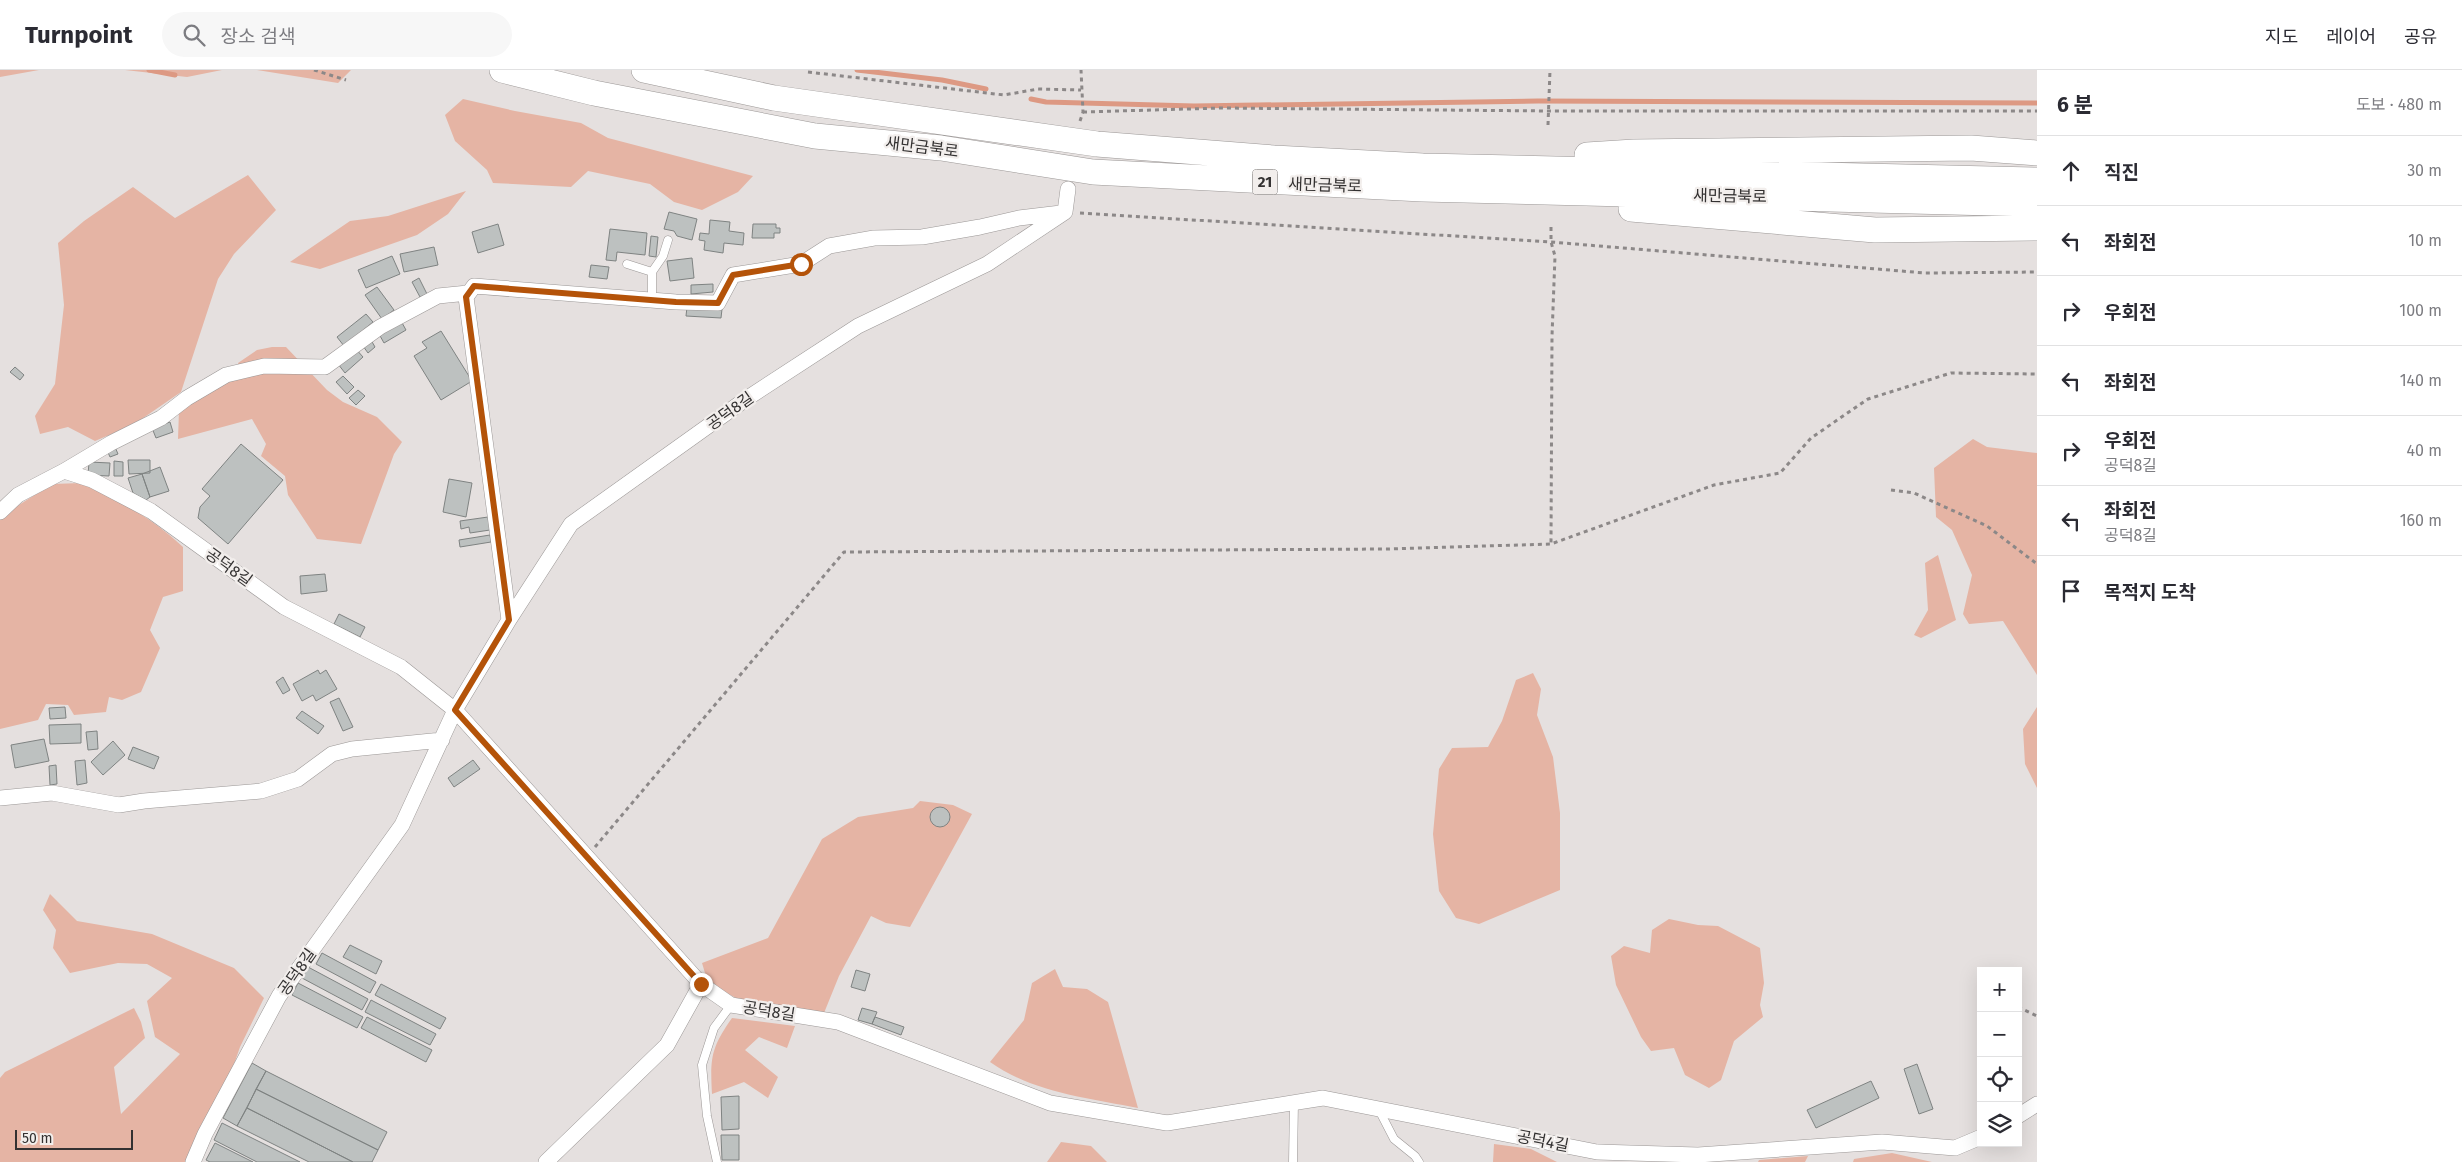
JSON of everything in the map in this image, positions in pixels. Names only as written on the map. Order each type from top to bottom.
[{"type":"highway","name":"새만금북로","points":[[502,70],[594,93],[815,136],[941,148],[1093,172],[1422,177],[2037,180]]},
{"type":"highway","name":"새만금북로","points":[[644,70],[774,98],[1097,144],[1274,158],[1422,177],[2037,204]]},
{"type":"highway","points":[[1422,177],[1634,152],[1971,148],[2037,153]]},
{"type":"highway","points":[[1422,177],[1876,230],[2037,228]]},
{"type":"street","points":[[509,620],[466,297],[474,286],[652,300],[718,303],[733,275],[801,264],[829,246],[874,238],[922,237],[1019,218],[1065,212],[1068,189]]},
{"type":"street","name":"공덕8길","points":[[193,1162],[205,1134],[278,996],[402,825],[455,710],[509,620],[571,524],[746,399],[858,326],[986,264],[1065,212]]},
{"type":"street","points":[[0,512],[18,495],[64,471],[111,443],[162,418],[187,398],[226,375],[264,366],[325,367],[380,327],[438,296],[468,293]]},
{"type":"street","name":"공덕8길","points":[[64,471],[92,480],[151,511],[284,607],[401,667],[455,710],[701,984],[731,1005],[838,1022],[1050,1102],[1167,1123]]},
{"type":"street","points":[[0,798],[52,793],[119,805],[144,801],[261,791],[298,779],[332,754],[352,749],[442,740]]},
{"type":"street","points":[[546,1162],[667,1044],[701,984]]},
{"type":"street","name":"공덕4길","points":[[1167,1123],[1322,1098],[1597,1152],[1671,1158],[1882,1142],[1955,1148],[1977,1139]]},
{"type":"street","points":[[2022,1113],[2037,1104]]},
{"type":"lane","points":[[652,300],[652,272],[663,256],[668,240]]},
{"type":"lane","points":[[627,264],[652,272]]},
{"type":"lane","points":[[717,1162],[707,1116],[702,1065],[714,1028],[731,1005]]},
{"type":"lane","points":[[1293,1162],[1294,1102]]},
{"type":"lane","points":[[1378,1108],[1394,1139],[1416,1156],[1419,1162]]},
{"type":"path","points":[[314,70],[346,80]]},
{"type":"path","points":[[1080,123],[1083,111],[1081,70]]},
{"type":"path","points":[[1548,125],[1550,70]]},
{"type":"path","points":[[808,72],[1004,95],[1038,89],[1081,90]]},
{"type":"path","points":[[1083,111],[1222,108],[1549,111],[2037,111]]},
{"type":"path","points":[[1065,212],[1551,242],[1925,273],[2037,272]]},
{"type":"path","points":[[1551,228],[1551,242],[1555,256],[1552,336],[1551,544]]},
{"type":"path","points":[[587,856],[844,552],[1377,549],[1551,544],[1714,486],[1780,473],[1811,438],[1868,399],[1951,373],[2037,374]]},
{"type":"path","points":[[1890,490],[1914,493],[1987,526],[2037,564]]},
{"type":"path","points":[[2022,1009],[2037,1016]]},
{"type":"shaded area","points":[[0,70],[39,70],[0,77]]},
{"type":"shaded area","points":[[125,70],[222,70],[187,77]]},
{"type":"shaded area","points":[[257,70],[351,70],[338,83]]},
{"type":"shaded area","points":[[463,99],[581,123],[608,138],[753,176],[738,192],[702,210],[674,202],[650,184],[588,171],[571,187],[493,183],[487,170],[455,141],[445,115]]},
{"type":"shaded area","points":[[248,175],[276,210],[234,254],[218,279],[181,392],[133,425],[95,441],[68,427],[40,434],[35,416],[55,384],[64,305],[58,243],[84,221],[133,187],[175,218]]},
{"type":"shaded area","points":[[466,191],[448,214],[417,235],[320,269],[290,262],[350,221],[388,216]]},
{"type":"shaded area","points":[[286,347],[327,390],[343,402],[377,417],[402,442],[394,454],[361,544],[317,539],[288,495],[285,476],[261,456],[266,444],[252,419],[178,439],[179,410],[221,384],[239,377],[238,363],[257,350]]},
{"type":"shaded area","points":[[1973,439],[1987,447],[2037,453],[2037,675],[2003,621],[1969,624],[1963,614],[1972,575],[1952,530],[1936,517],[1934,468]]},
{"type":"shaded area","points":[[82,483],[135,510],[160,527],[183,547],[183,591],[163,597],[150,630],[160,648],[141,692],[122,700],[109,697],[106,712],[74,715],[68,705],[46,704],[38,720],[0,729],[0,517],[52,484]]},
{"type":"shaded area","points":[[1938,555],[1956,620],[1921,638],[1914,635],[1928,610],[1925,563]]},
{"type":"shaded area","points":[[1533,673],[1541,689],[1537,715],[1553,757],[1560,813],[1560,890],[1479,924],[1456,918],[1439,891],[1433,834],[1439,769],[1452,748],[1488,747],[1502,721],[1516,680]]},
{"type":"shaded area","points":[[2037,707],[2037,788],[2025,764],[2023,729]]},
{"type":"shaded area","points":[[920,801],[953,805],[972,814],[910,927],[886,923],[871,916],[839,976],[824,1013],[736,998],[708,983],[702,963],[768,938],[822,839],[858,817],[913,808]]},
{"type":"shaded area","points":[[50,894],[77,921],[152,934],[234,968],[264,998],[240,1047],[231,1073],[185,1162],[0,1162],[0,1078],[5,1072],[134,1008],[141,1022],[145,1038],[114,1067],[121,1114],[180,1054],[155,1037],[147,1001],[172,978],[147,964],[118,963],[70,973],[53,948],[56,930],[43,910]]},
{"type":"shaded area","points":[[1669,919],[1698,925],[1718,926],[1760,948],[1764,983],[1760,1005],[1763,1017],[1734,1041],[1721,1080],[1709,1088],[1685,1075],[1674,1048],[1651,1051],[1641,1037],[1616,985],[1611,956],[1624,946],[1650,953],[1652,930]]},
{"type":"shaded area","points":[[1055,969],[1063,987],[1087,989],[1108,1002],[1138,1108],[1043,1088],[1025,1081],[990,1062],[1024,1020],[1032,983]]},
{"type":"shaded area","points":[[732,1018],[795,1026],[787,1048],[759,1037],[745,1050],[778,1077],[768,1098],[744,1082],[712,1094],[711,1071],[713,1054],[720,1037]]},
{"type":"shaded area","points":[[1061,1142],[1091,1146],[1107,1162],[1047,1162]]},
{"type":"shaded area","points":[[1494,1144],[1531,1149],[1557,1162],[1493,1162]]},
{"type":"shaded area","points":[[1892,1153],[1932,1162],[1853,1162],[1854,1159]]},
{"type":"shaded area","points":[[1808,1156],[1805,1162],[1758,1162],[1759,1160]]},
{"type":"building","points":[[669,212],[697,219],[692,240],[677,236],[674,231],[664,229]]},
{"type":"building","points":[[710,220],[730,222],[729,231],[744,233],[743,245],[724,243],[723,253],[704,250],[705,241],[699,240],[700,233],[709,234]]},
{"type":"building","points":[[498,224],[504,245],[478,253],[472,232]]},
{"type":"building","points":[[753,224],[776,224],[776,228],[780,228],[780,233],[774,233],[774,238],[752,238]]},
{"type":"building","points":[[610,229],[647,233],[645,255],[617,252],[616,261],[606,260]]},
{"type":"building","points":[[651,236],[658,237],[656,257],[649,256]]},
{"type":"building","points":[[434,247],[438,265],[404,272],[400,254]]},
{"type":"building","points":[[392,256],[400,274],[366,288],[358,270]]},
{"type":"building","points":[[692,258],[694,278],[670,281],[667,261]]},
{"type":"building","points":[[591,265],[609,267],[607,279],[589,277]]},
{"type":"building","points":[[419,278],[427,294],[420,297],[412,282]]},
{"type":"building","points":[[713,284],[713,292],[691,294],[691,285]]},
{"type":"building","points":[[377,287],[394,310],[382,319],[365,295]]},
{"type":"building","points":[[687,307],[722,309],[721,318],[686,316]]},
{"type":"building","points":[[366,314],[373,322],[344,346],[337,337]]},
{"type":"building","points":[[401,321],[406,330],[384,343],[379,334]]},
{"type":"building","points":[[441,331],[472,381],[441,400],[414,356],[427,348],[422,342]]},
{"type":"building","points":[[371,340],[375,347],[368,353],[363,346]]},
{"type":"building","points":[[355,348],[363,357],[345,373],[338,364]]},
{"type":"building","points":[[15,367],[24,375],[20,380],[10,372]]},
{"type":"building","points":[[343,376],[354,387],[347,394],[336,382]]},
{"type":"building","points":[[358,390],[365,396],[356,405],[349,398]]},
{"type":"building","points":[[170,422],[173,432],[156,438],[152,428]]},
{"type":"building","points":[[241,444],[283,480],[228,544],[198,518],[200,507],[210,496],[202,489]]},
{"type":"building","points":[[115,447],[118,454],[110,457],[107,450]]},
{"type":"building","points":[[128,460],[150,460],[150,473],[129,474]]},
{"type":"building","points":[[114,461],[123,462],[123,476],[114,476]]},
{"type":"building","points":[[89,462],[110,463],[109,476],[88,475]]},
{"type":"building","points":[[160,467],[169,491],[150,497],[142,474]]},
{"type":"building","points":[[142,474],[150,497],[146,500],[133,493],[128,478]]},
{"type":"building","points":[[449,479],[472,483],[466,517],[443,512]]},
{"type":"building","points":[[488,517],[490,530],[470,533],[469,527],[461,529],[460,521]]},
{"type":"building","points":[[490,535],[491,542],[460,547],[459,540]]},
{"type":"building","points":[[325,574],[327,591],[301,594],[300,576]]},
{"type":"building","points":[[339,614],[365,627],[360,637],[334,624]]},
{"type":"building","points":[[318,670],[320,674],[326,670],[337,689],[316,701],[313,695],[302,701],[293,684]]},
{"type":"building","points":[[283,677],[290,690],[283,694],[276,682]]},
{"type":"building","points":[[339,698],[353,727],[343,731],[330,702]]},
{"type":"building","points":[[65,707],[66,718],[50,719],[49,708]]},
{"type":"building","points":[[302,711],[324,726],[318,734],[296,718]]},
{"type":"building","points":[[81,724],[81,743],[50,744],[49,725]]},
{"type":"building","points":[[97,731],[98,749],[88,750],[86,732]]},
{"type":"building","points":[[44,739],[49,761],[15,768],[11,745]]},
{"type":"building","points":[[113,741],[125,755],[103,775],[91,762]]},
{"type":"building","points":[[133,747],[159,757],[154,769],[128,759]]},
{"type":"building","points":[[85,760],[87,783],[77,785],[75,761]]},
{"type":"building","points":[[473,760],[480,769],[454,787],[448,778]]},
{"type":"building","points":[[56,765],[57,784],[50,785],[49,766]]},
{"type":"building","points":[[940,807],[947,810],[950,817],[947,824],[940,827],[933,824],[930,817],[933,810]]},
{"type":"building","points":[[350,945],[382,961],[376,974],[343,957]]},
{"type":"building","points":[[322,953],[376,982],[370,993],[316,964]]},
{"type":"building","points":[[308,967],[368,999],[362,1010],[302,978]]},
{"type":"building","points":[[856,970],[870,974],[865,991],[851,987]]},
{"type":"building","points":[[298,983],[363,1017],[357,1028],[292,995]]},
{"type":"building","points":[[381,984],[446,1018],[440,1029],[375,995]]},
{"type":"building","points":[[371,1000],[436,1034],[430,1045],[365,1012]]},
{"type":"building","points":[[862,1008],[877,1012],[872,1024],[858,1020]]},
{"type":"building","points":[[367,1017],[432,1050],[426,1062],[361,1028]]},
{"type":"building","points":[[875,1017],[904,1027],[901,1035],[872,1024]]},
{"type":"building","points":[[252,1063],[266,1071],[237,1126],[223,1118]]},
{"type":"building","points":[[1917,1064],[1933,1109],[1919,1114],[1904,1069]]},
{"type":"building","points":[[266,1071],[387,1132],[378,1150],[256,1089]]},
{"type":"building","points":[[1871,1081],[1879,1098],[1816,1128],[1807,1110]]},
{"type":"building","points":[[256,1089],[378,1150],[372,1162],[353,1162],[247,1108]]},
{"type":"building","points":[[739,1096],[739,1129],[722,1130],[721,1097]]},
{"type":"building","points":[[247,1108],[353,1162],[309,1162],[237,1126]]},
{"type":"building","points":[[222,1123],[300,1162],[257,1162],[214,1140]]},
{"type":"building","points":[[721,1135],[739,1135],[739,1160],[722,1160]]},
{"type":"building","points":[[215,1143],[253,1162],[210,1162],[206,1160]]},
{"type":"waterway","points":[[149,70],[175,75]]},
{"type":"waterway","points":[[857,70],[942,80],[986,89]]},
{"type":"waterway","points":[[1031,99],[1046,102],[1194,106],[1538,101],[2037,103]]},
{"type":"route","points":[[701,984],[455,710],[509,620],[466,297],[474,286],[676,302],[718,303],[733,275],[801,264]]}]
